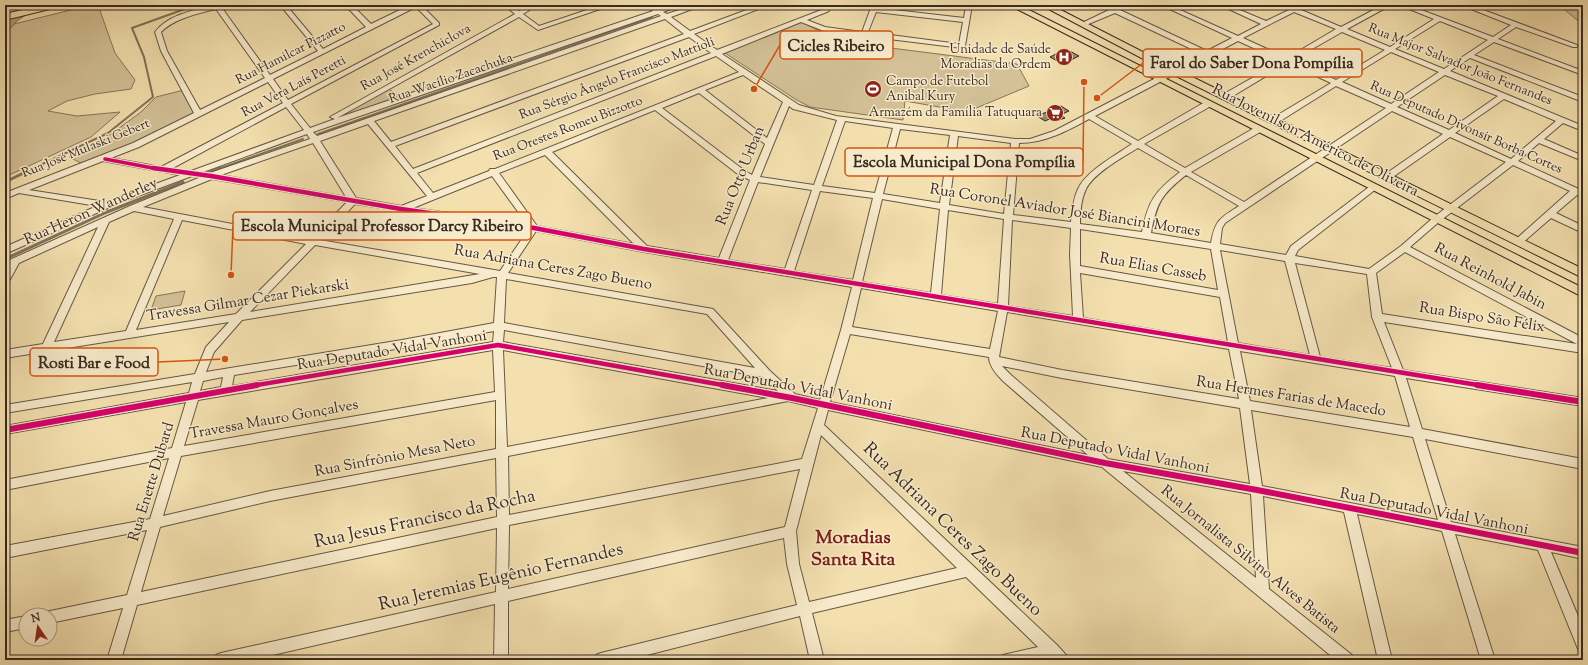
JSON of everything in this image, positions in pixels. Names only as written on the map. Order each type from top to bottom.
[{"type":"highway","points":[[5,13],[38,5]]},
{"type":"highway","points":[[5,17],[52,6]]},
{"type":"main road","name":"Rua Jovenilson Américo de Oliveira","points":[[1013,5],[1583,293]]},
{"type":"main road","name":"Rua Jovenilson Américo de Oliveira","points":[[1045,5],[1173,71],[1583,274]]},
{"type":"main road","points":[[1115,56],[1128,54],[1133,50]]},
{"type":"street","points":[[283,5],[322,52]]},
{"type":"street","points":[[348,5],[370,27]]},
{"type":"street","name":"Rua Hamilcar Pizzatto","points":[[199,114],[416,5]]},
{"type":"street","name":"Rua Vera Laís Peretti","points":[[162,170],[437,24],[416,5]]},
{"type":"street","points":[[507,5],[538,28],[609,5]]},
{"type":"street","name":"Rua José Krenchiclova","points":[[308,131],[535,5]]},
{"type":"street","points":[[649,5],[688,34],[787,101],[807,111],[842,118],[1015,142],[1030,141],[1057,133],[1173,71],[1303,5]]},
{"type":"street","name":"Rua Wacílio Zacachuka","points":[[190,174],[308,131],[678,5]]},
{"type":"street","name":"Rua Wacílio Zacachuka","points":[[211,176],[316,141],[700,5]]},
{"type":"street","points":[[390,145],[766,5]]},
{"type":"street","name":"Rua Sérgio Ângelo Francisco Mattioli","points":[[412,172],[826,10],[828,5]]},
{"type":"street","points":[[801,20],[824,29],[962,46],[969,5]]},
{"type":"street","points":[[1104,5],[1208,54]]},
{"type":"street","points":[[1084,24],[1126,5]]},
{"type":"street","name":"Rua Deputado Divonsir Borba Cortes","points":[[1164,5],[1580,192]]},
{"type":"street","points":[[1223,5],[1266,24]]},
{"type":"street","name":"Rua Major Salvador João Fernandes","points":[[1283,5],[1583,129]]},
{"type":"street","points":[[1225,97],[1342,29],[1388,5]]},
{"type":"street","points":[[1402,5],[1582,74]]},
{"type":"street","points":[[1464,5],[1575,46]]},
{"type":"street","points":[[199,114],[164,51],[158,32],[163,25],[175,20],[221,6],[287,104],[316,141],[353,201]]},
{"type":"street","points":[[864,35],[874,7],[966,20]]},
{"type":"street","points":[[1274,121],[1439,19]]},
{"type":"street","points":[[1263,590],[1257,490],[1245,405],[1215,248],[1218,228],[1222,221],[1516,24]]},
{"type":"street","points":[[1470,56],[1583,100]]},
{"type":"street","name":"Rua Orestes Romeu Bizzotto","points":[[401,209],[744,72]]},
{"type":"street","points":[[700,90],[769,143]]},
{"type":"street","points":[[1387,177],[1503,96]]},
{"type":"street","name":"Rua Otto Urban","points":[[723,261],[787,101]]},
{"type":"street","points":[[1078,320],[1075,226],[1083,188],[1091,178],[1138,144],[1208,104]]},
{"type":"street","points":[[656,107],[742,172],[755,179]]},
{"type":"street","name":"Rua José Mulaski Gebert","points":[[5,196],[105,159],[199,114]]},
{"type":"street","points":[[1090,116],[1245,206]]},
{"type":"street","points":[[789,272],[842,118]]},
{"type":"street","points":[[1488,660],[1445,527],[1399,373],[1377,317],[1371,272],[1404,248],[1562,120]]},
{"type":"street","points":[[370,121],[431,196]]},
{"type":"street","points":[[817,660],[792,564],[790,530],[807,463],[826,404],[859,284],[878,196],[897,126]]},
{"type":"street","points":[[1146,235],[1153,205],[1159,195],[1185,171],[1258,129]]},
{"type":"street","points":[[936,296],[944,207],[954,134]]},
{"type":"street","points":[[1538,140],[1583,159]]},
{"type":"street","points":[[994,357],[1003,308],[1008,217],[1015,142]]},
{"type":"street","points":[[546,151],[644,249]]},
{"type":"street","points":[[105,159],[162,170],[211,176],[401,209],[534,228],[644,249],[936,296],[1316,360],[1583,402]]},
{"type":"street","points":[[493,171],[534,228]]},
{"type":"street","name":"Rua Heron Wanderley","points":[[5,251],[105,206],[190,174]]},
{"type":"street","name":"Rua Heron Wanderley","points":[[5,266],[132,208],[211,176]]},
{"type":"street","name":"Rua Coronel Aviador José Biancini Moraes","points":[[755,179],[878,196],[1008,217],[1146,235],[1215,248],[1371,272]]},
{"type":"street","points":[[1316,360],[1289,259],[1294,248],[1373,187]]},
{"type":"street","points":[[18,191],[105,206]]},
{"type":"street","points":[[1518,242],[1550,214],[1580,192]]},
{"type":"street","name":"Rua Enette Dubard","points":[[114,660],[178,452],[199,377],[210,350],[239,317],[353,201]]},
{"type":"street","name":"Rua Adriana Ceres Zago Bueno","points":[[132,208],[312,242],[710,312],[766,374],[792,398]]},
{"type":"street","points":[[1550,214],[1583,230]]},
{"type":"street","points":[[129,335],[179,218]]},
{"type":"street","points":[[47,347],[105,221]]},
{"type":"street","points":[[501,660],[503,522],[501,395],[498,346],[498,274],[534,228]]},
{"type":"street","name":"Rua Reinhold Jabin","points":[[1404,248],[1583,343]]},
{"type":"street","points":[[5,281],[15,262]]},
{"type":"street","name":"Rua Elias Casseb","points":[[1076,269],[1225,295]]},
{"type":"street","name":"Travessa Gilmar Cezar Piekarski","points":[[5,354],[472,280],[498,274]]},
{"type":"street","name":"Rua Bispo São Félix","points":[[1377,317],[1583,349]]},
{"type":"street","name":"Rua Deputado Vidal Vanhoni","points":[[5,409],[402,344],[499,326],[766,374]]},
{"type":"street","name":"Rua Hermes Farias de Macedo","points":[[846,330],[994,357],[1062,374],[1418,433],[1583,464]]},
{"type":"street","points":[[399,362],[402,344]]},
{"type":"street","name":"Rua Deputado Vidal Vanhoni","points":[[5,430],[194,396],[498,346],[826,404],[1105,463],[1257,490],[1583,553]]},
{"type":"street","name":"Rua Jornalista Silvino Alves Batista","points":[[994,357],[997,368],[1007,378],[1105,463],[1263,590],[1347,660]]},
{"type":"street","points":[[225,391],[230,372]]},
{"type":"street","points":[[767,394],[776,382]]},
{"type":"street","name":"Travessa Mauro Gonçalves","points":[[5,485],[178,452],[501,395]]},
{"type":"street","name":"Rua Sinfrônio Mesa Neto","points":[[5,552],[155,523],[270,496],[792,398]]},
{"type":"street","name":"Rua Adriana Ceres Zago Bueno","points":[[818,426],[1061,660]]},
{"type":"street","name":"Rua Jesus Francisco da Rocha","points":[[58,615],[503,522],[807,463]]},
{"type":"street","points":[[1349,508],[1385,660]]},
{"type":"street","name":"Rua Jeremias Eugênio Fernandes","points":[[221,660],[790,530]]},
{"type":"street","points":[[1542,545],[1583,644]]},
{"type":"street","points":[[601,660],[804,609],[968,571]]},
{"type":"street","points":[[5,626],[18,624]]},
{"type":"street","points":[[1008,660],[1052,650]]},
{"type":"shaded area","points":[[23,5],[40,5],[17,21],[5,34],[5,19]]},
{"type":"shaded area","points":[[91,5],[98,5],[115,53],[135,80],[131,89],[95,94],[67,101],[48,111],[77,116],[120,112],[91,137],[5,177],[5,34],[14,24]]},
{"type":"shaded area","points":[[1559,5],[1583,5],[1583,25]]},
{"type":"shaded area","points":[[802,22],[817,30],[839,33],[836,41],[1017,64],[1029,86],[962,114],[951,113],[951,109],[905,101],[903,120],[810,107],[795,99],[725,53]]},
{"type":"shaded area","points":[[389,89],[401,98],[336,118]]},
{"type":"shaded area","points":[[184,90],[196,113],[129,146],[81,163],[69,157],[107,137],[141,112],[156,97]]},
{"type":"shaded area","points":[[185,291],[181,305],[151,310],[156,296]]},
{"type":"building","name":"Unidade de Saúde Moradias da Ordem","points":[[1066,49],[1079,56],[1063,64],[1050,57]]},
{"type":"building","name":"Armazém da Família Tatuquara","points":[[1061,106],[1069,111],[1060,115],[1065,118],[1056,121],[1052,118],[1045,121],[1037,116]]},
{"type":"waterway","points":[[32,169],[108,133],[153,97],[144,57],[132,28],[196,5]]},
{"type":"waterway","points":[[318,134],[652,17]]},
{"type":"waterway","points":[[218,169],[303,139]]},
{"type":"waterway","points":[[5,182],[34,168]]},
{"type":"waterway","points":[[208,173],[221,168]]},
{"type":"waterway","points":[[5,259],[107,212],[183,182]]},
{"type":"cycle path","points":[[105,159],[162,170],[211,176],[401,209],[534,228],[644,249],[1316,360],[1583,402]]},
{"type":"cycle path","points":[[5,430],[194,396],[498,345],[792,398],[1105,463],[1257,490],[1583,553]]},
{"type":"place","name":"Unidade de Saúde Moradias da Ordem","points":[[1064,57]]},
{"type":"place","name":"Escola Municipal Dona Pompília","points":[[1084,82]]},
{"type":"place","name":"Cicles Ribeiro","points":[[754,89]]},
{"type":"place","name":"Campo de Futebol Anibal Kury","points":[[873,89]]},
{"type":"place","name":"Farol do Saber Dona Pompília","points":[[1097,98]]},
{"type":"place","name":"Armazém da Família Tatuquara","points":[[1055,113]]},
{"type":"place","name":"Escola Municipal Professor Darcy Ribeiro","points":[[231,275]]},
{"type":"place","name":"Rosti Bar e Food","points":[[225,359]]},
{"type":"district","name":"Moradias Santa Rita","points":[[853,549]]}]
